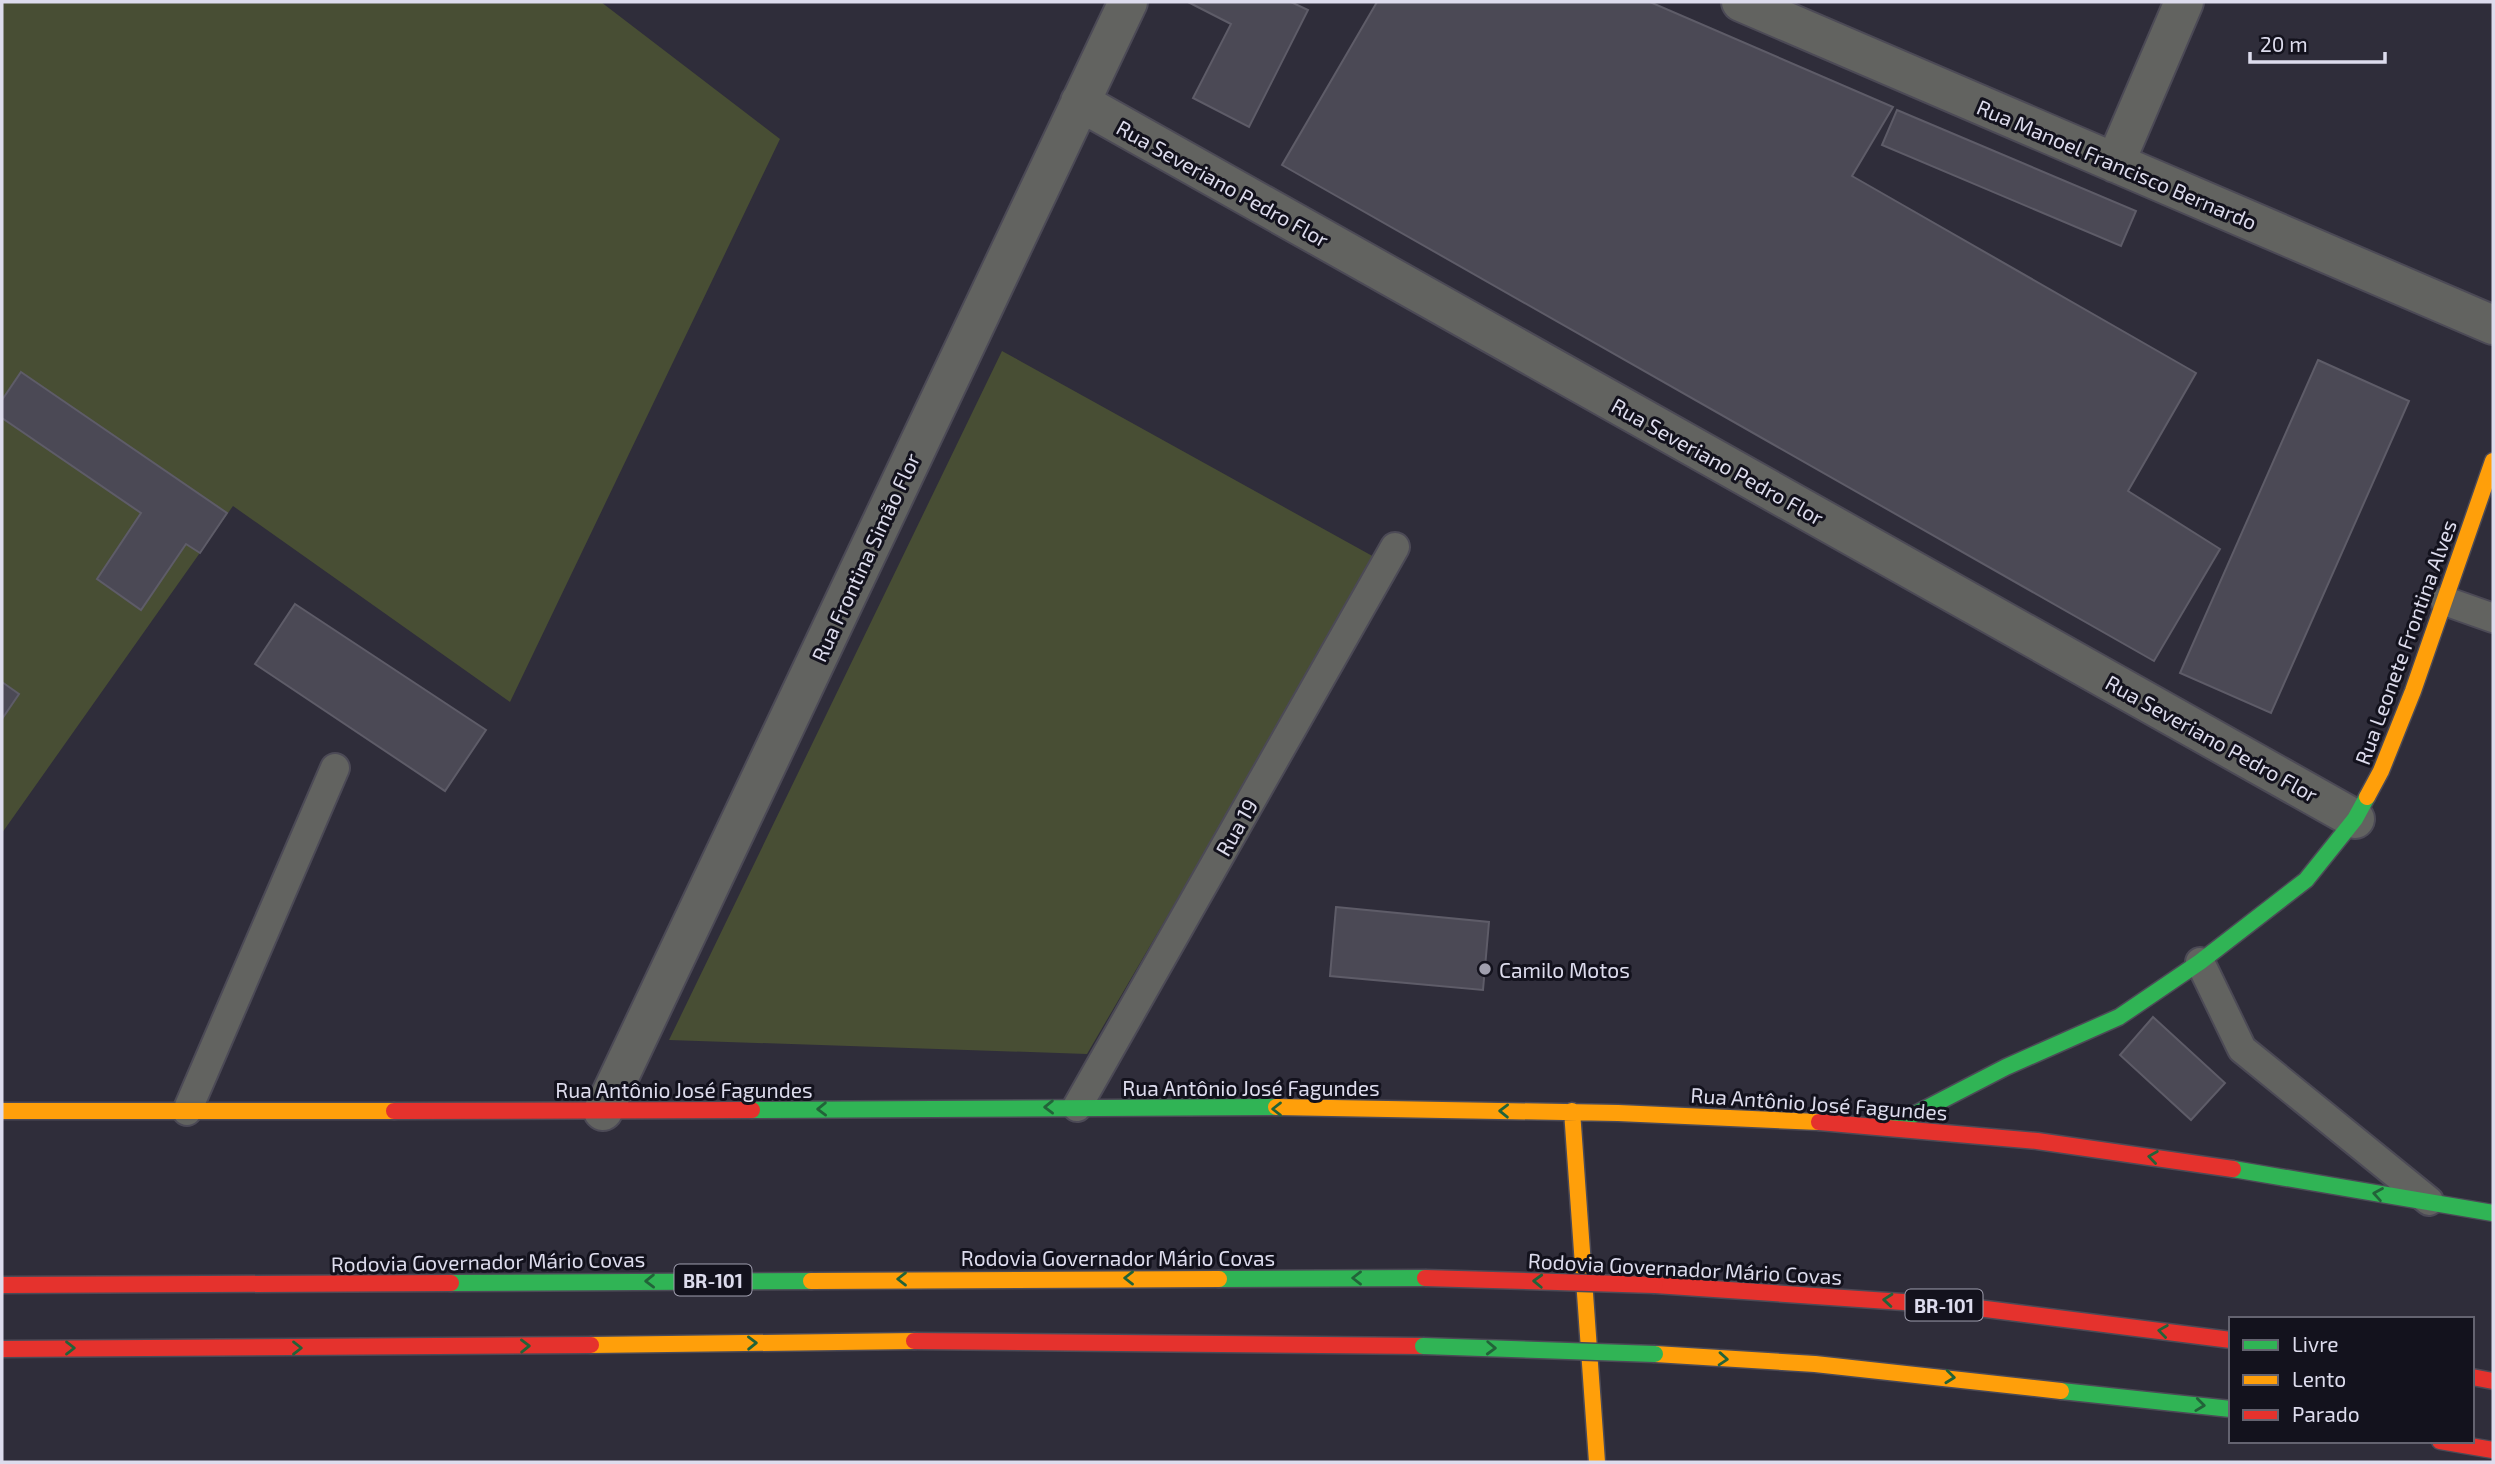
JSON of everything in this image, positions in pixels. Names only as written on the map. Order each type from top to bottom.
[{"type":"main road","name":"Rua Leonete Frontina Alves","points":[[1892,1126],[2006,1067],[2119,1017],[2200,962],[2306,880],[2355,819],[2381,771],[2445,601],[2493,461]]},
{"type":"main road","name":"Rua Antônio José Fagundes","points":[[2,1111],[603,1111],[1077,1107],[1572,1111],[1892,1126],[2152,1156],[2493,1213]]},
{"type":"main road","points":[[1572,1111],[1597,1462]]},
{"type":"main road","name":"Rodovia Governador Mário Covas","points":[[2,1285],[1425,1278],[1655,1285],[1962,1306],[2229,1340]]},
{"type":"main road","points":[[2,1349],[364,1348],[876,1341],[1423,1346],[1655,1354],[1815,1364],[2229,1409]]},
{"type":"main road","points":[[2474,1377],[2493,1381]]},
{"type":"main road","points":[[2452,1443],[2493,1450]]},
{"type":"street","name":"Rua Frontina Simão Flor","points":[[603,1111],[1128,2]]},
{"type":"street","name":"Rua Manoel Francisco Bernardo","points":[[1741,2],[2493,325]]},
{"type":"street","points":[[2115,163],[2184,2]]},
{"type":"street","name":"Rua Severiano Pedro Flor","points":[[1080,102],[2355,819]]},
{"type":"lane","name":"Rua 19","points":[[1077,1107],[1395,547]]},
{"type":"lane","points":[[2445,601],[2493,618]]},
{"type":"lane","points":[[187,1111],[335,768]]},
{"type":"lane","points":[[2200,962],[2242,1049],[2431,1203]]},
{"type":"green space","points":[[2,2],[601,2],[780,139],[510,702],[233,506],[2,833]]},
{"type":"green space","points":[[1002,351],[1376,558],[1087,1054],[669,1040]]},
{"type":"building","points":[[1188,2],[1291,2],[1308,10],[1249,127],[1193,98],[1231,24]]},
{"type":"building","points":[[1377,2],[1650,2],[1893,107],[1852,176],[2196,373],[2128,491],[2220,549],[2154,661],[1282,165]]},
{"type":"building","points":[[1897,110],[2136,211],[2121,246],[1882,145]]},
{"type":"building","points":[[2318,360],[2409,401],[2271,713],[2180,673]]},
{"type":"building","points":[[21,372],[227,513],[200,553],[186,544],[141,610],[97,579],[141,513],[2,418],[2,400]]},
{"type":"building","points":[[295,604],[486,730],[445,791],[255,664]]},
{"type":"building","points":[[2,682],[19,694],[2,719]]},
{"type":"building","points":[[1336,907],[1489,922],[1483,990],[1330,976]]},
{"type":"building","points":[[2153,1017],[2225,1083],[2191,1120],[2120,1055]]},
{"type":"traffic: fast","points":[[1892,1126],[2006,1067],[2119,1017],[2200,962],[2306,880],[2355,819],[2367,797]]},
{"type":"traffic: fast","points":[[752,1110],[1276,1107]]},
{"type":"traffic: fast","points":[[2233,1169],[2493,1213]]},
{"type":"traffic: fast","points":[[1219,1279],[1425,1278]]},
{"type":"traffic: fast","points":[[451,1283],[811,1281]]},
{"type":"traffic: fast","points":[[1423,1346],[1655,1354]]},
{"type":"traffic: fast","points":[[2061,1391],[2229,1409]]},
{"type":"traffic: slow","points":[[2367,797],[2381,771],[2413,691],[2493,461]]},
{"type":"traffic: slow","points":[[1276,1107],[1618,1113],[1819,1122]]},
{"type":"traffic: slow","points":[[2,1111],[394,1111]]},
{"type":"traffic: slow","points":[[1572,1111],[1597,1462]]},
{"type":"traffic: slow","points":[[811,1281],[1219,1279]]},
{"type":"traffic: slow","points":[[591,1345],[914,1341]]},
{"type":"traffic: slow","points":[[1655,1354],[1815,1364],[2061,1391]]},
{"type":"traffic: jam","points":[[394,1111],[752,1110]]},
{"type":"traffic: jam","points":[[1819,1122],[2037,1141],[2233,1169]]},
{"type":"traffic: jam","points":[[1425,1278],[1655,1285]]},
{"type":"traffic: jam","points":[[2,1285],[451,1283]]},
{"type":"traffic: jam","points":[[1655,1285],[1962,1306],[2229,1340]]},
{"type":"traffic: jam","points":[[914,1341],[1423,1346]]},
{"type":"traffic: jam","points":[[2,1349],[591,1345]]},
{"type":"traffic: jam","points":[[2474,1377],[2493,1381]]},
{"type":"traffic: jam","points":[[2452,1443],[2493,1450]]},
{"type":"place","name":"Camilo Motos","points":[[1485,969]]}]
